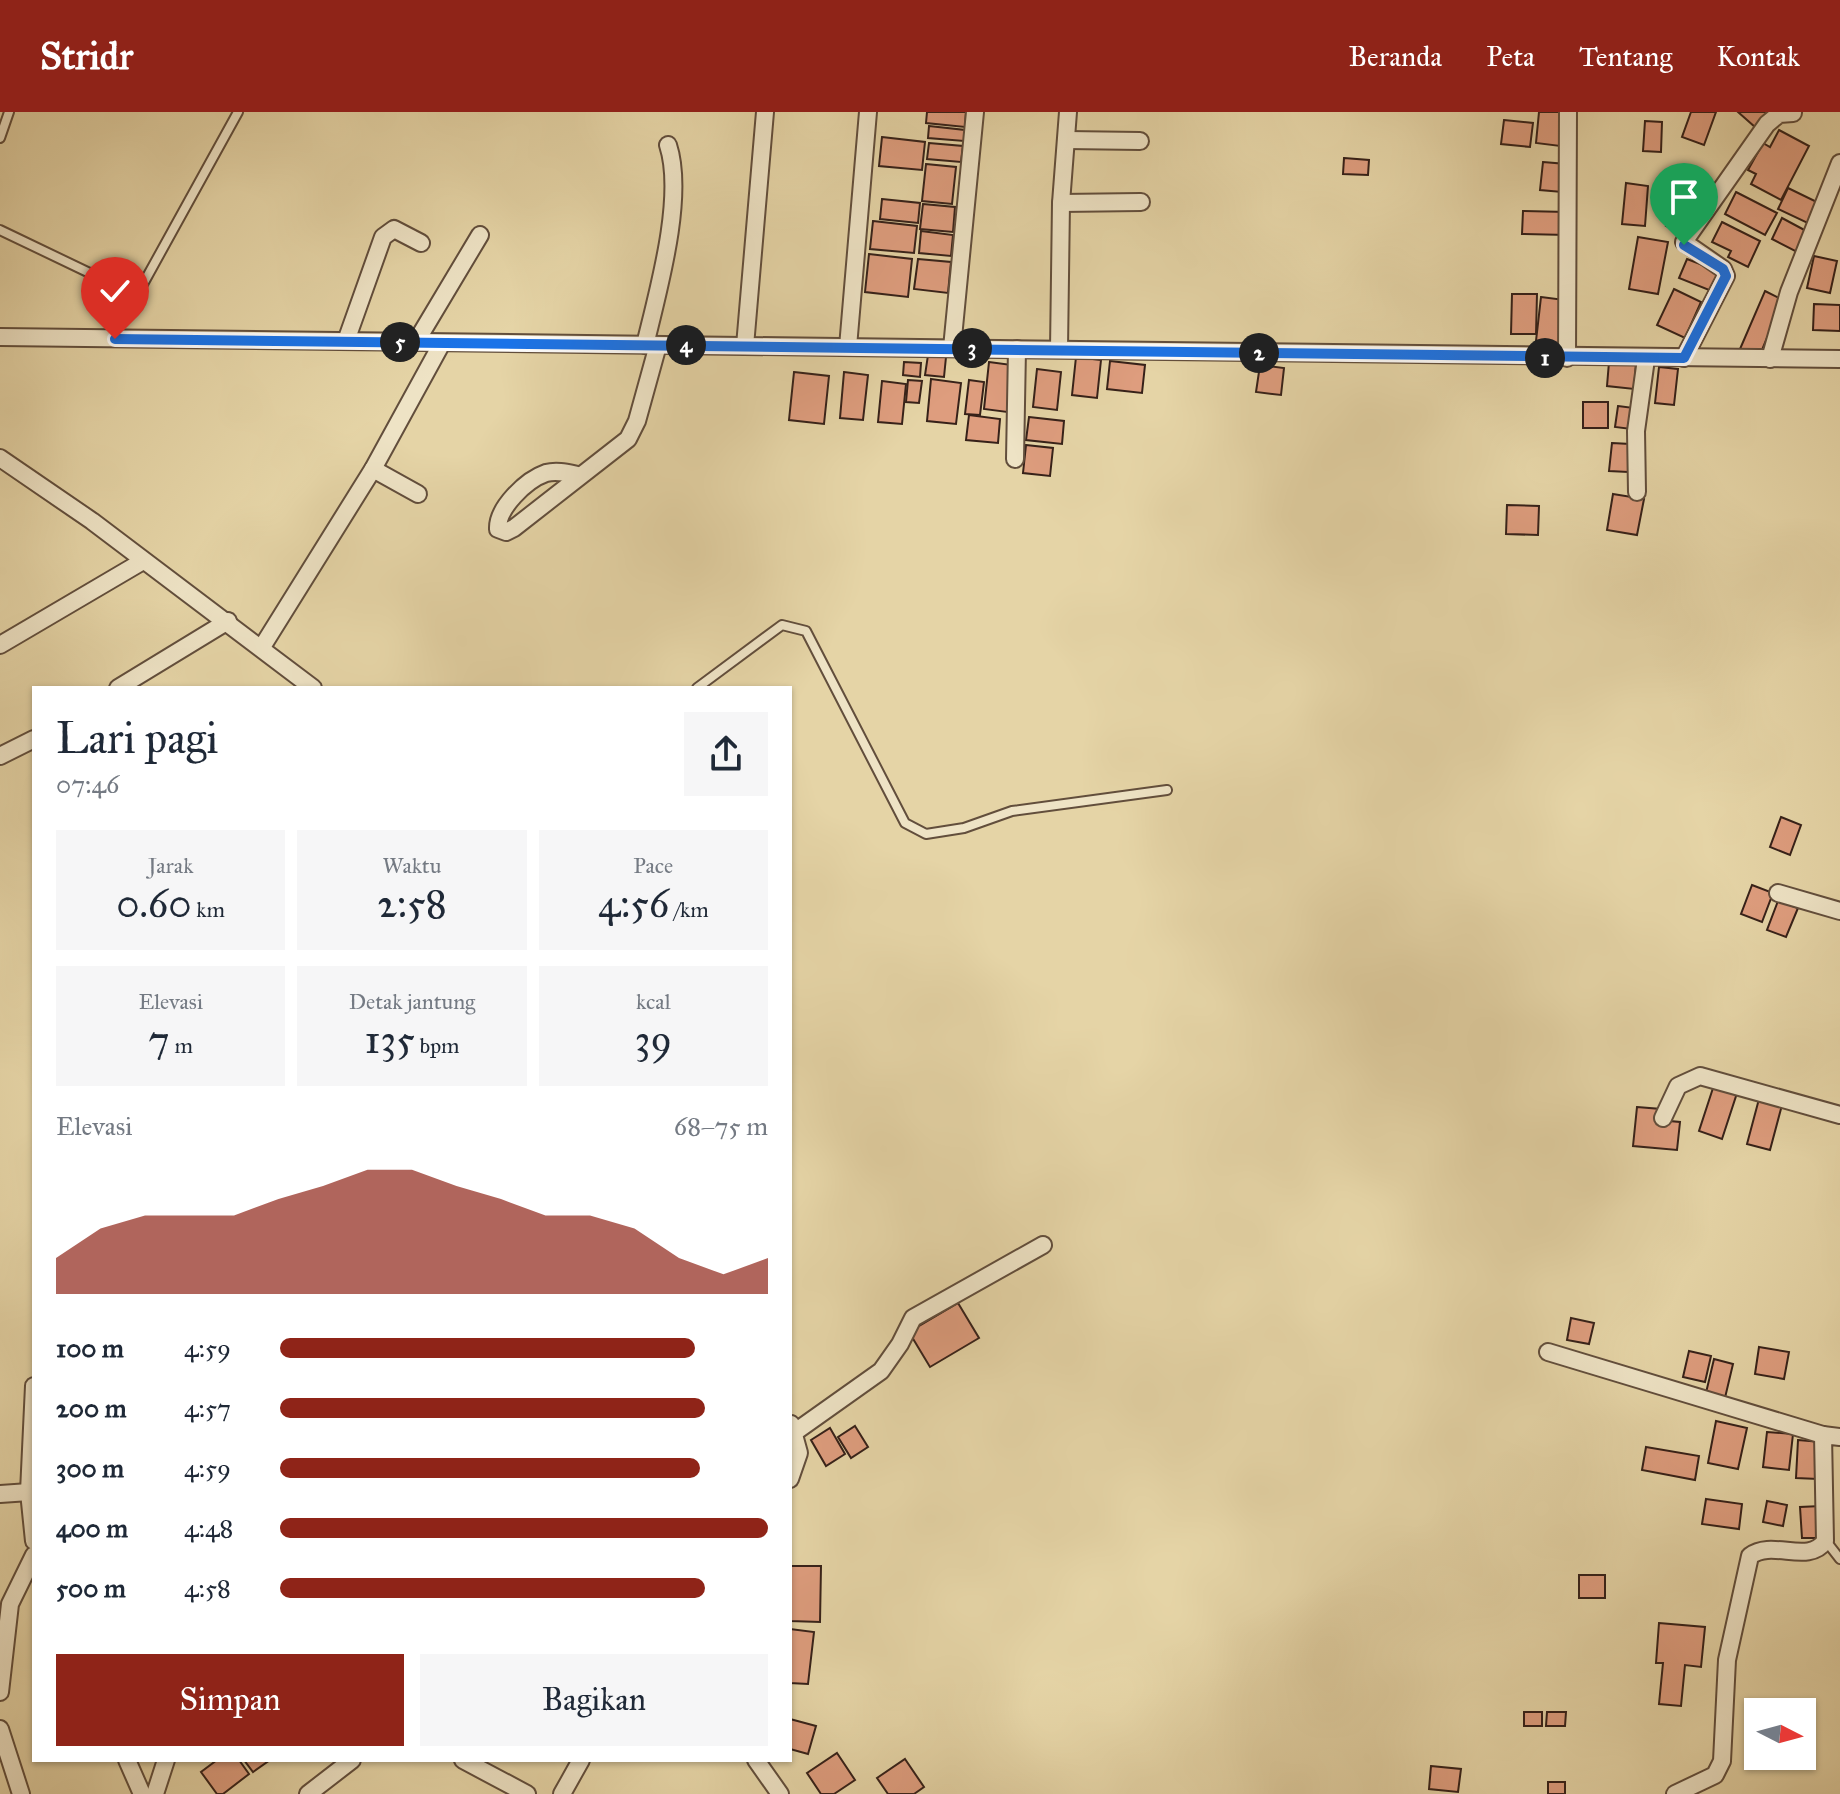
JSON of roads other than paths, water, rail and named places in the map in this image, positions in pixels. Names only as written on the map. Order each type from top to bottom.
[{"type":"street","points":[[745,346],[765,112]]},
{"type":"street","points":[[848,347],[868,112]]},
{"type":"street","points":[[952,348],[975,112]]},
{"type":"street","points":[[1059,349],[1061,203],[1068,112]]},
{"type":"street","points":[[1567,358],[1568,112]]},
{"type":"street","points":[[1684,358],[1726,276],[1723,269],[1684,242],[1767,124],[1779,114],[1793,113]]},
{"type":"street","points":[[1067,140],[1140,141]]},
{"type":"street","points":[[578,475],[545,474],[530,483],[506,508],[498,529],[506,532],[514,528],[628,439],[637,421],[663,272],[675,166],[668,145]]},
{"type":"street","points":[[1770,359],[1789,292],[1840,163]]},
{"type":"street","points":[[1061,203],[1141,202]]},
{"type":"street","points":[[346,341],[383,237],[394,229],[421,243]]},
{"type":"street","points":[[416,342],[480,235]]},
{"type":"street","points":[[0,337],[1840,359]]},
{"type":"street","points":[[262,647],[373,469],[442,343]]},
{"type":"street","points":[[1015,459],[1017,349]]},
{"type":"street","points":[[1637,492],[1636,431],[1646,359]]},
{"type":"street","points":[[0,458],[92,521],[311,686]]},
{"type":"street","points":[[373,469],[418,494]]},
{"type":"street","points":[[0,645],[143,561]]},
{"type":"street","points":[[121,686],[228,621]]},
{"type":"street","points":[[0,756],[32,740]]},
{"type":"street","points":[[1778,893],[1840,911]]},
{"type":"street","points":[[1663,1118],[1678,1086],[1700,1076],[1840,1115]]},
{"type":"street","points":[[792,1473],[799,1453],[792,1427],[881,1371],[892,1358],[913,1318],[1043,1245]]},
{"type":"street","points":[[1548,1352],[1832,1436],[1825,1541],[1815,1550],[1762,1549],[1750,1556],[1727,1660],[1719,1771],[1675,1794]]},
{"type":"street","points":[[32,1428],[29,1492],[32,1521]]},
{"type":"street","points":[[0,1494],[29,1492]]},
{"type":"street","points":[[0,1692],[5,1604],[32,1558]]},
{"type":"street","points":[[0,1729],[3,1748],[21,1794]]},
{"type":"street","points":[[128,1762],[142,1794]]},
{"type":"street","points":[[155,1794],[165,1762]]},
{"type":"street","points":[[308,1794],[349,1762]]},
{"type":"street","points":[[467,1762],[527,1794]]},
{"type":"street","points":[[562,1794],[580,1762]]},
{"type":"street","points":[[757,1762],[775,1792]]},
{"type":"lane","points":[[0,138],[9,112]]},
{"type":"lane","points":[[0,230],[123,289],[142,286],[238,112]]},
{"type":"lane","points":[[700,686],[782,625],[806,631],[905,823],[926,834],[964,828],[1012,811],[1167,790]]},
{"type":"lane","points":[[1825,1541],[1840,1559]]}]
